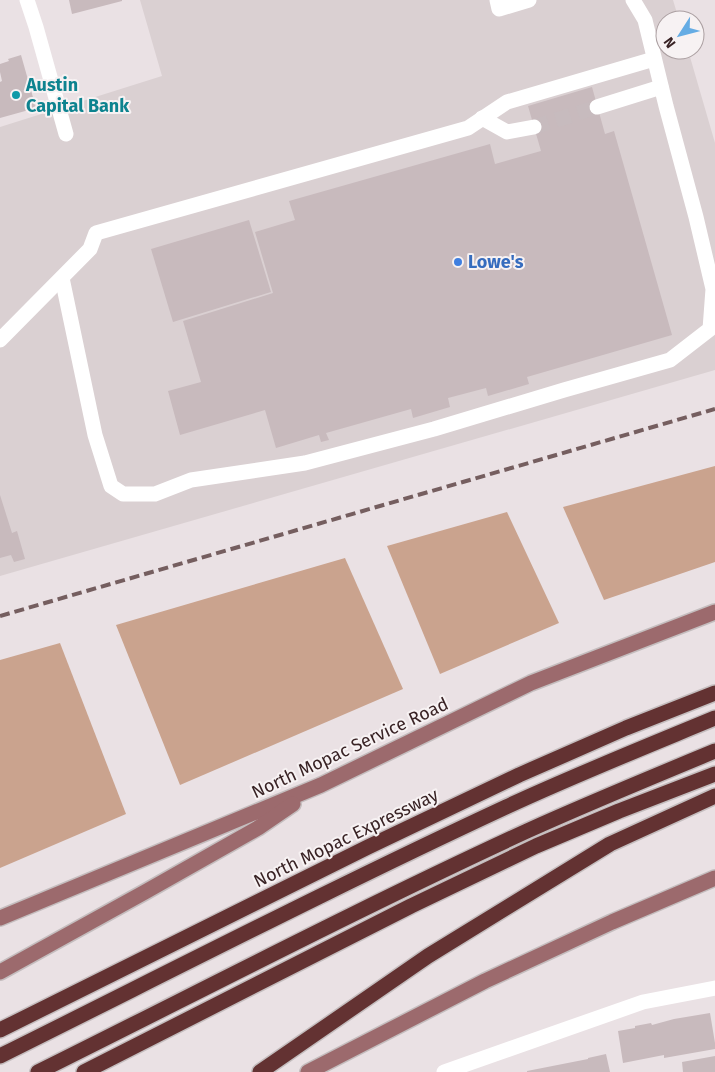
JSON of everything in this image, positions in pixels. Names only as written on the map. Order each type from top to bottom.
[{"type":"highway","name":"North Mopac Expressway","points":[[0,1030],[519,775],[626,728],[715,693]]},
{"type":"highway","points":[[0,1056],[376,868],[507,806],[715,718]]},
{"type":"highway","points":[[38,1072],[416,884],[528,831],[715,751]]},
{"type":"highway","points":[[84,1072],[411,906],[509,859],[618,811],[715,774]]},
{"type":"highway","points":[[260,1072],[428,956],[610,844],[715,796]]},
{"type":"main road","name":"North Mopac Service Road","points":[[0,918],[321,785],[531,683],[715,612]]},
{"type":"main road","points":[[0,972],[258,828],[321,785]]},
{"type":"main road","points":[[308,1072],[484,981],[612,922],[715,878]]},
{"type":"lane","points":[[26,0],[36,27],[66,134]]},
{"type":"lane","points":[[497,0],[499,9],[530,0]]},
{"type":"lane","points":[[62,278],[95,435],[111,486],[123,494],[155,494],[191,480],[305,463],[434,429],[670,360],[710,329],[713,289],[645,20],[633,0]]},
{"type":"lane","points":[[0,340],[90,250],[96,233],[468,128],[507,102],[654,59]]},
{"type":"lane","points":[[597,107],[661,87]]},
{"type":"lane","points":[[482,118],[507,132],[534,127]]},
{"type":"lane","points":[[444,1072],[644,1002],[715,988]]},
{"type":"shaded area","points":[[140,0],[673,0],[676,10],[655,10],[655,60],[691,60],[715,143],[715,370],[0,576],[0,127],[162,76]]},
{"type":"shaded area","points":[[715,466],[715,562],[604,600],[563,507]]},
{"type":"shaded area","points":[[507,512],[559,623],[440,674],[387,546]]},
{"type":"shaded area","points":[[345,558],[403,689],[180,785],[116,625]]},
{"type":"shaded area","points":[[60,643],[126,814],[0,868],[0,660]]},
{"type":"building","points":[[69,0],[122,0],[122,1],[72,14]]},
{"type":"building","name":"Austin Capital Bank","points":[[21,55],[36,108],[0,118],[0,82],[2,81],[0,64]]},
{"type":"building","name":"Lowe's","points":[[592,87],[605,134],[614,131],[672,335],[527,377],[529,384],[488,396],[486,388],[448,398],[450,407],[413,418],[411,409],[326,433],[329,440],[321,442],[319,435],[276,448],[265,410],[180,435],[168,391],[201,382],[183,321],[273,293],[255,232],[295,220],[289,201],[490,144],[495,164],[541,151],[528,106]]},
{"type":"building","points":[[249,220],[271,292],[173,322],[151,249]]},
{"type":"building","points":[[0,495],[12,533],[17,531],[25,559],[14,562],[11,555],[0,558]]},
{"type":"building","points":[[710,1013],[715,1049],[664,1058],[664,1055],[623,1063],[618,1031],[635,1028],[635,1026],[651,1023],[652,1025]]},
{"type":"building","points":[[606,1054],[610,1072],[527,1072],[527,1071]]},
{"type":"building","points":[[715,1056],[715,1072],[683,1072],[682,1062]]},
{"type":"tunnel","points":[[534,127],[597,107]]},
{"type":"railway","points":[[0,616],[715,409]]},
{"type":"place","name":"Austin Capital Bank","points":[[16,95]]},
{"type":"place","name":"Lowe's","points":[[458,262]]}]
